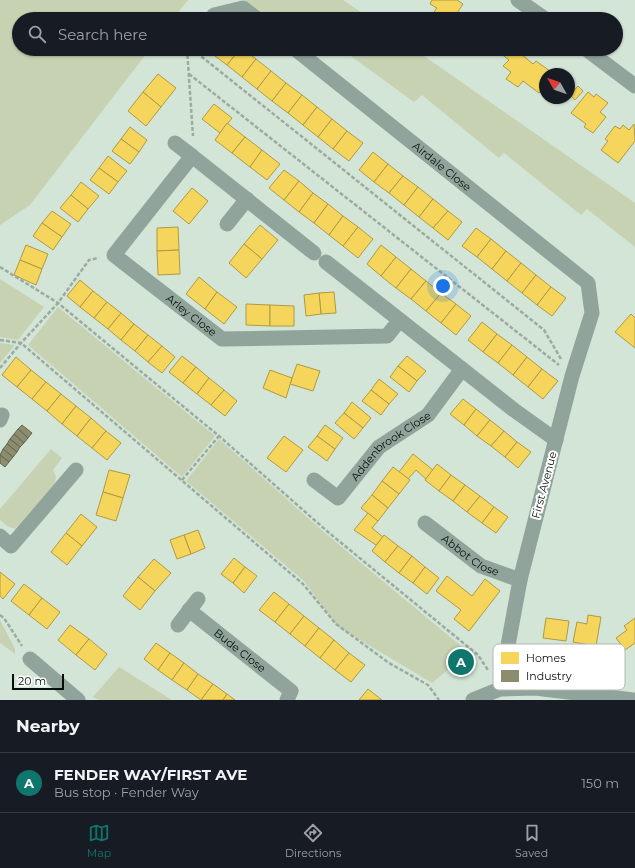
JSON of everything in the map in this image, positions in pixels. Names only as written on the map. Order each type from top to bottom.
[{"type":"street","points":[[518,0],[535,12]]},
{"type":"street","points":[[224,12],[243,8],[248,12]]},
{"type":"street","name":"Airdale Close","points":[[305,56],[588,283]]},
{"type":"street","points":[[595,56],[635,86]]},
{"type":"street","points":[[175,143],[399,321],[556,440]]},
{"type":"street","points":[[114,255],[193,157]]},
{"type":"street","points":[[227,224],[247,199]]},
{"type":"street","name":"Arley Close","points":[[114,255],[222,339],[387,336],[399,321]]},
{"type":"street","name":"First Avenue","points":[[508,644],[520,580],[572,376],[592,313],[588,283]]},
{"type":"street","name":"Addenbrook Close","points":[[314,480],[338,498],[378,447],[428,415],[462,369]]},
{"type":"street","points":[[0,536],[11,546],[76,470]]},
{"type":"street","name":"Abbot Close","points":[[425,523],[481,566],[520,580]]},
{"type":"street","name":"Bude Close","points":[[178,625],[194,605],[289,696]]},
{"type":"street","points":[[30,659],[78,700]]},
{"type":"street","points":[[473,700],[497,690]]},
{"type":"street","points":[[551,690],[633,700]]},
{"type":"path","points":[[188,56],[193,157]]},
{"type":"path","points":[[201,56],[544,330],[572,376]]},
{"type":"path","points":[[189,74],[572,376]]},
{"type":"path","points":[[0,368],[58,303],[89,260],[114,255]]},
{"type":"path","points":[[0,267],[58,303],[219,436],[328,532],[478,654],[493,678]]},
{"type":"path","points":[[0,340],[21,343],[303,584],[336,624],[389,663],[428,685],[439,700]]},
{"type":"path","points":[[182,480],[219,436]]},
{"type":"path","points":[[0,614],[30,659]]},
{"type":"green space","points":[[0,0],[188,0],[179,12],[12,12],[12,56],[145,56],[30,205],[0,225]]},
{"type":"green space","points":[[244,0],[343,0],[361,12],[259,12]]},
{"type":"green space","points":[[351,56],[424,56],[635,203],[635,247],[587,209],[581,215],[504,153],[499,158],[422,95],[414,102]]},
{"type":"green space","points":[[0,279],[44,307],[18,340],[0,337]]},
{"type":"green space","points":[[58,307],[215,436],[182,477],[28,345]]},
{"type":"green space","points":[[0,343],[15,345],[0,363]]},
{"type":"green space","points":[[219,439],[325,533],[474,657],[452,666],[432,683],[337,626],[304,581],[186,481]]},
{"type":"green space","points":[[51,449],[62,458],[53,470],[56,476],[55,483],[15,529],[7,526],[0,520],[0,509]]},
{"type":"green space","points":[[0,620],[15,649],[15,654],[0,643]]},
{"type":"green space","points":[[119,667],[172,700],[99,700],[93,697]]},
{"type":"building: Homes","points":[[432,0],[457,0],[463,4],[458,12],[434,12],[437,8],[430,4]]},
{"type":"building: Homes","points":[[215,56],[234,56],[227,65]]},
{"type":"building: Homes","points":[[234,56],[252,56],[256,59],[242,77],[227,65]]},
{"type":"building: Homes","points":[[504,56],[523,56],[533,64],[536,61],[546,68],[539,68],[539,93],[523,81],[518,87],[506,79],[511,72],[503,66],[509,60]]},
{"type":"building: Homes","points":[[256,59],[271,71],[257,89],[242,77]]},
{"type":"building: Homes","points":[[271,71],[286,83],[272,101],[257,89]]},
{"type":"building: Homes","points":[[158,74],[176,88],[161,107],[143,92]]},
{"type":"building: Homes","points":[[286,83],[302,95],[288,113],[272,101]]},
{"type":"building: Homes","points":[[578,86],[583,91],[575,100],[575,89]]},
{"type":"building: Homes","points":[[143,92],[161,107],[146,126],[128,111]]},
{"type":"building: Homes","points":[[588,92],[594,97],[596,94],[608,103],[600,112],[606,117],[593,133],[584,127],[586,124],[571,113]]},
{"type":"building: Homes","points":[[302,95],[317,107],[303,125],[288,113]]},
{"type":"building: Homes","points":[[214,104],[232,118],[220,133],[202,119]]},
{"type":"building: Homes","points":[[317,107],[332,119],[318,137],[303,125]]},
{"type":"building: Homes","points":[[332,119],[347,131],[333,149],[318,137]]},
{"type":"building: Homes","points":[[227,123],[245,137],[232,153],[215,140]]},
{"type":"building: Homes","points":[[634,124],[635,141],[618,163],[601,150],[608,141],[605,139],[615,126],[620,129],[623,125],[629,130]]},
{"type":"building: Homes","points":[[130,127],[147,140],[139,152],[121,139]]},
{"type":"building: Homes","points":[[347,131],[363,143],[349,161],[333,149]]},
{"type":"building: Homes","points":[[245,137],[262,150],[250,167],[232,153]]},
{"type":"building: Homes","points":[[121,139],[139,152],[130,164],[112,151]]},
{"type":"building: Homes","points":[[262,150],[280,164],[267,180],[250,167]]},
{"type":"building: Homes","points":[[373,152],[388,164],[374,182],[359,170]]},
{"type":"building: Homes","points":[[108,156],[127,171],[118,182],[99,168]]},
{"type":"building: Homes","points":[[388,164],[403,176],[389,193],[374,182]]},
{"type":"building: Homes","points":[[99,168],[118,182],[109,194],[90,180]]},
{"type":"building: Homes","points":[[284,170],[299,181],[284,200],[269,188]]},
{"type":"building: Homes","points":[[403,176],[418,187],[404,205],[389,193]]},
{"type":"building: Homes","points":[[299,181],[313,193],[299,212],[284,200]]},
{"type":"building: Homes","points":[[81,182],[99,196],[88,209],[71,195]]},
{"type":"building: Homes","points":[[418,187],[433,199],[419,217],[404,205]]},
{"type":"building: Homes","points":[[192,188],[208,201],[189,224],[173,211]]},
{"type":"building: Homes","points":[[313,193],[328,204],[314,223],[299,212]]},
{"type":"building: Homes","points":[[71,195],[88,209],[78,222],[60,208]]},
{"type":"building: Homes","points":[[433,199],[448,211],[433,228],[419,217]]},
{"type":"building: Homes","points":[[328,204],[343,216],[329,235],[314,223]]},
{"type":"building: Homes","points":[[52,211],[71,224],[62,237],[42,223]]},
{"type":"building: Homes","points":[[448,211],[462,222],[448,240],[433,228]]},
{"type":"building: Homes","points":[[343,216],[358,227],[343,246],[329,235]]},
{"type":"building: Homes","points":[[42,223],[62,237],[53,250],[33,236]]},
{"type":"building: Homes","points":[[260,225],[278,240],[262,259],[244,244]]},
{"type":"building: Homes","points":[[178,227],[179,250],[157,251],[157,228]]},
{"type":"building: Homes","points":[[358,227],[373,239],[358,258],[343,246]]},
{"type":"building: Homes","points":[[476,228],[491,239],[477,257],[462,246]]},
{"type":"building: Homes","points":[[491,239],[506,251],[492,269],[477,257]]},
{"type":"building: Homes","points":[[244,244],[262,259],[246,278],[229,263]]},
{"type":"building: Homes","points":[[26,245],[48,254],[42,269],[20,260]]},
{"type":"building: Homes","points":[[381,245],[396,257],[381,276],[367,264]]},
{"type":"building: Homes","points":[[179,250],[180,274],[158,275],[157,251]]},
{"type":"building: Homes","points":[[506,251],[521,263],[507,281],[492,269]]},
{"type":"building: Homes","points":[[396,257],[411,269],[396,288],[381,276]]},
{"type":"building: Homes","points":[[20,260],[42,269],[36,285],[14,275]]},
{"type":"building: Homes","points":[[521,263],[536,275],[522,293],[507,281]]},
{"type":"building: Homes","points":[[411,269],[426,281],[411,299],[396,288]]},
{"type":"building: Homes","points":[[536,275],[551,287],[537,305],[522,293]]},
{"type":"building: Homes","points":[[199,277],[217,292],[205,309],[186,294]]},
{"type":"building: Homes","points":[[80,280],[93,291],[80,307],[67,296]]},
{"type":"building: Homes","points":[[426,281],[441,293],[426,311],[411,299]]},
{"type":"building: Homes","points":[[551,287],[566,298],[552,316],[537,305]]},
{"type":"building: Homes","points":[[93,291],[107,302],[94,318],[80,307]]},
{"type":"building: Homes","points":[[217,292],[237,307],[224,324],[205,309]]},
{"type":"building: Homes","points":[[334,292],[336,313],[321,314],[319,293]]},
{"type":"building: Homes","points":[[319,293],[321,314],[306,316],[304,295]]},
{"type":"building: Homes","points":[[441,293],[456,304],[441,323],[426,311]]},
{"type":"building: Homes","points":[[107,302],[121,313],[108,329],[94,318]]},
{"type":"building: Homes","points":[[246,304],[270,305],[270,326],[246,325]]},
{"type":"building: Homes","points":[[456,304],[471,316],[456,335],[441,323]]},
{"type":"building: Homes","points":[[270,305],[294,306],[294,326],[270,326]]},
{"type":"building: Homes","points":[[121,313],[134,324],[121,340],[108,329]]},
{"type":"building: Homes","points":[[631,314],[635,318],[635,348],[615,332]]},
{"type":"building: Homes","points":[[482,322],[497,334],[483,352],[468,340]]},
{"type":"building: Homes","points":[[134,324],[148,335],[135,351],[121,340]]},
{"type":"building: Homes","points":[[497,334],[512,345],[498,363],[483,352]]},
{"type":"building: Homes","points":[[148,335],[162,346],[148,362],[135,351]]},
{"type":"building: Homes","points":[[512,345],[527,357],[513,375],[498,363]]},
{"type":"building: Homes","points":[[162,346],[175,357],[162,373],[148,362]]},
{"type":"building: Homes","points":[[182,356],[196,367],[183,383],[169,372]]},
{"type":"building: Homes","points":[[407,356],[426,371],[417,381],[398,366]]},
{"type":"building: Homes","points":[[16,357],[31,370],[17,387],[2,375]]},
{"type":"building: Homes","points":[[527,357],[542,369],[528,387],[513,375]]},
{"type":"building: Homes","points":[[297,364],[320,371],[313,391],[290,384]]},
{"type":"building: Homes","points":[[398,366],[417,381],[409,392],[390,377]]},
{"type":"building: Homes","points":[[196,367],[209,378],[197,394],[183,383]]},
{"type":"building: Homes","points":[[542,369],[558,381],[543,399],[528,387]]},
{"type":"building: Homes","points":[[31,370],[46,382],[32,399],[17,387]]},
{"type":"building: Homes","points":[[270,370],[292,378],[286,398],[263,388]]},
{"type":"building: Homes","points":[[209,378],[224,390],[211,405],[197,394]]},
{"type":"building: Homes","points":[[379,379],[398,394],[389,404],[371,390]]},
{"type":"building: Homes","points":[[46,382],[61,394],[47,411],[32,399]]},
{"type":"building: Homes","points":[[224,390],[237,401],[225,416],[211,405]]},
{"type":"building: Homes","points":[[371,390],[389,404],[381,415],[362,401]]},
{"type":"building: Homes","points":[[61,394],[76,406],[62,424],[47,411]]},
{"type":"building: Homes","points":[[463,399],[476,409],[464,425],[450,414]]},
{"type":"building: Homes","points":[[352,402],[371,418],[363,428],[344,413]]},
{"type":"building: Homes","points":[[76,406],[91,418],[77,436],[62,424]]},
{"type":"building: Homes","points":[[476,409],[490,420],[477,436],[464,425]]},
{"type":"building: Homes","points":[[344,413],[363,428],[354,439],[335,423]]},
{"type":"building: Homes","points":[[91,418],[106,431],[92,448],[77,436]]},
{"type":"building: Homes","points":[[490,420],[504,431],[491,446],[477,436]]},
{"type":"building: Homes","points":[[325,425],[343,438],[335,449],[317,436]]},
{"type":"building: Homes","points":[[106,431],[121,443],[107,460],[92,448]]},
{"type":"building: Homes","points":[[504,431],[517,442],[505,457],[491,446]]},
{"type":"building: Homes","points":[[284,436],[303,450],[286,472],[267,458]]},
{"type":"building: Homes","points":[[317,436],[335,449],[327,461],[308,447]]},
{"type":"building: Homes","points":[[517,442],[531,452],[518,468],[505,457]]},
{"type":"building: Homes","points":[[413,454],[433,470],[426,479],[416,470],[408,479],[399,472]]},
{"type":"building: Homes","points":[[437,464],[451,475],[439,491],[425,480]]},
{"type":"building: Homes","points":[[393,467],[410,480],[399,494],[382,481]]},
{"type":"building: Homes","points":[[109,470],[130,475],[123,498],[103,492]]},
{"type":"building: Homes","points":[[451,475],[465,485],[453,501],[439,491]]},
{"type":"building: Homes","points":[[382,481],[399,494],[388,508],[372,495]]},
{"type":"building: Homes","points":[[465,485],[480,496],[467,512],[453,501]]},
{"type":"building: Homes","points":[[103,492],[123,498],[116,521],[96,515]]},
{"type":"building: Homes","points":[[372,495],[388,508],[378,521],[361,508]]},
{"type":"building: Homes","points":[[480,496],[494,507],[482,523],[467,512]]},
{"type":"building: Homes","points":[[494,507],[508,517],[496,533],[482,523]]},
{"type":"building: Homes","points":[[368,513],[378,521],[372,528],[383,537],[376,545],[354,530]]},
{"type":"building: Homes","points":[[81,514],[97,527],[82,546],[66,533]]},
{"type":"building: Homes","points":[[198,530],[205,548],[191,554],[184,535]]},
{"type":"building: Homes","points":[[66,533],[82,546],[67,565],[51,552]]},
{"type":"building: Homes","points":[[184,535],[191,554],[177,559],[170,540]]},
{"type":"building: Homes","points":[[384,535],[398,546],[385,562],[372,551]]},
{"type":"building: Homes","points":[[398,546],[412,556],[399,573],[385,562]]},
{"type":"building: Homes","points":[[412,556],[425,567],[413,583],[399,573]]},
{"type":"building: Homes","points":[[234,558],[245,567],[233,583],[221,574]]},
{"type":"building: Homes","points":[[154,559],[171,573],[155,591],[138,577]]},
{"type":"building: Homes","points":[[245,567],[257,576],[244,593],[233,583]]},
{"type":"building: Homes","points":[[425,567],[439,578],[427,594],[413,583]]},
{"type":"building: Homes","points":[[0,572],[15,584],[3,599],[0,596]]},
{"type":"building: Homes","points":[[447,576],[472,596],[485,579],[500,591],[469,631],[454,619],[461,610],[436,591]]},
{"type":"building: Homes","points":[[138,577],[155,591],[140,610],[123,596]]},
{"type":"building: Homes","points":[[24,584],[42,598],[29,615],[11,601]]},
{"type":"building: Homes","points":[[274,592],[289,604],[275,622],[259,610]]},
{"type":"building: Homes","points":[[42,598],[60,612],[47,629],[29,615]]},
{"type":"building: Homes","points":[[289,604],[304,616],[290,634],[275,622]]},
{"type":"building: Homes","points":[[588,615],[601,617],[596,644],[573,642],[577,622],[587,624]]},
{"type":"building: Homes","points":[[304,616],[319,628],[305,646],[290,634]]},
{"type":"building: Homes","points":[[546,618],[569,621],[566,641],[543,638]]},
{"type":"building: Homes","points":[[635,618],[635,643],[625,650],[625,644],[620,644],[616,638],[627,630],[624,626]]},
{"type":"building: Homes","points":[[70,625],[89,639],[76,655],[58,640]]},
{"type":"building: Homes","points":[[319,628],[334,640],[320,658],[305,646]]},
{"type":"building: Homes","points":[[89,639],[107,654],[95,670],[76,655]]},
{"type":"building: Homes","points":[[334,640],[349,653],[335,670],[320,658]]},
{"type":"building: Homes","points":[[156,643],[170,653],[158,670],[144,659]]},
{"type":"building: Homes","points":[[170,653],[184,663],[172,680],[158,670]]},
{"type":"building: Homes","points":[[349,653],[365,665],[351,682],[335,670]]},
{"type":"building: Homes","points":[[184,663],[198,674],[187,690],[172,680]]},
{"type":"building: Homes","points":[[198,674],[213,684],[201,700],[187,690]]},
{"type":"building: Homes","points":[[213,684],[227,694],[223,700],[201,700]]},
{"type":"building: Homes","points":[[368,689],[382,700],[359,700]]},
{"type":"building: Homes","points":[[227,694],[235,700],[223,700]]},
{"type":"building: Industry","points":[[22,425],[32,433],[28,438],[18,429]]},
{"type":"building: Industry","points":[[18,429],[28,438],[24,443],[14,434]]},
{"type":"building: Industry","points":[[14,434],[24,443],[20,447],[10,439]]},
{"type":"building: Industry","points":[[10,439],[20,447],[17,452],[7,444]]},
{"type":"building: Industry","points":[[7,444],[17,452],[13,457],[3,449]]},
{"type":"building: Industry","points":[[3,449],[13,457],[9,462],[0,455]]},
{"type":"building: Industry","points":[[0,455],[9,462],[5,467],[0,463]]},
{"type":"place","name":"FENDER WAY/FIRST AVE","points":[[461,662]]}]
